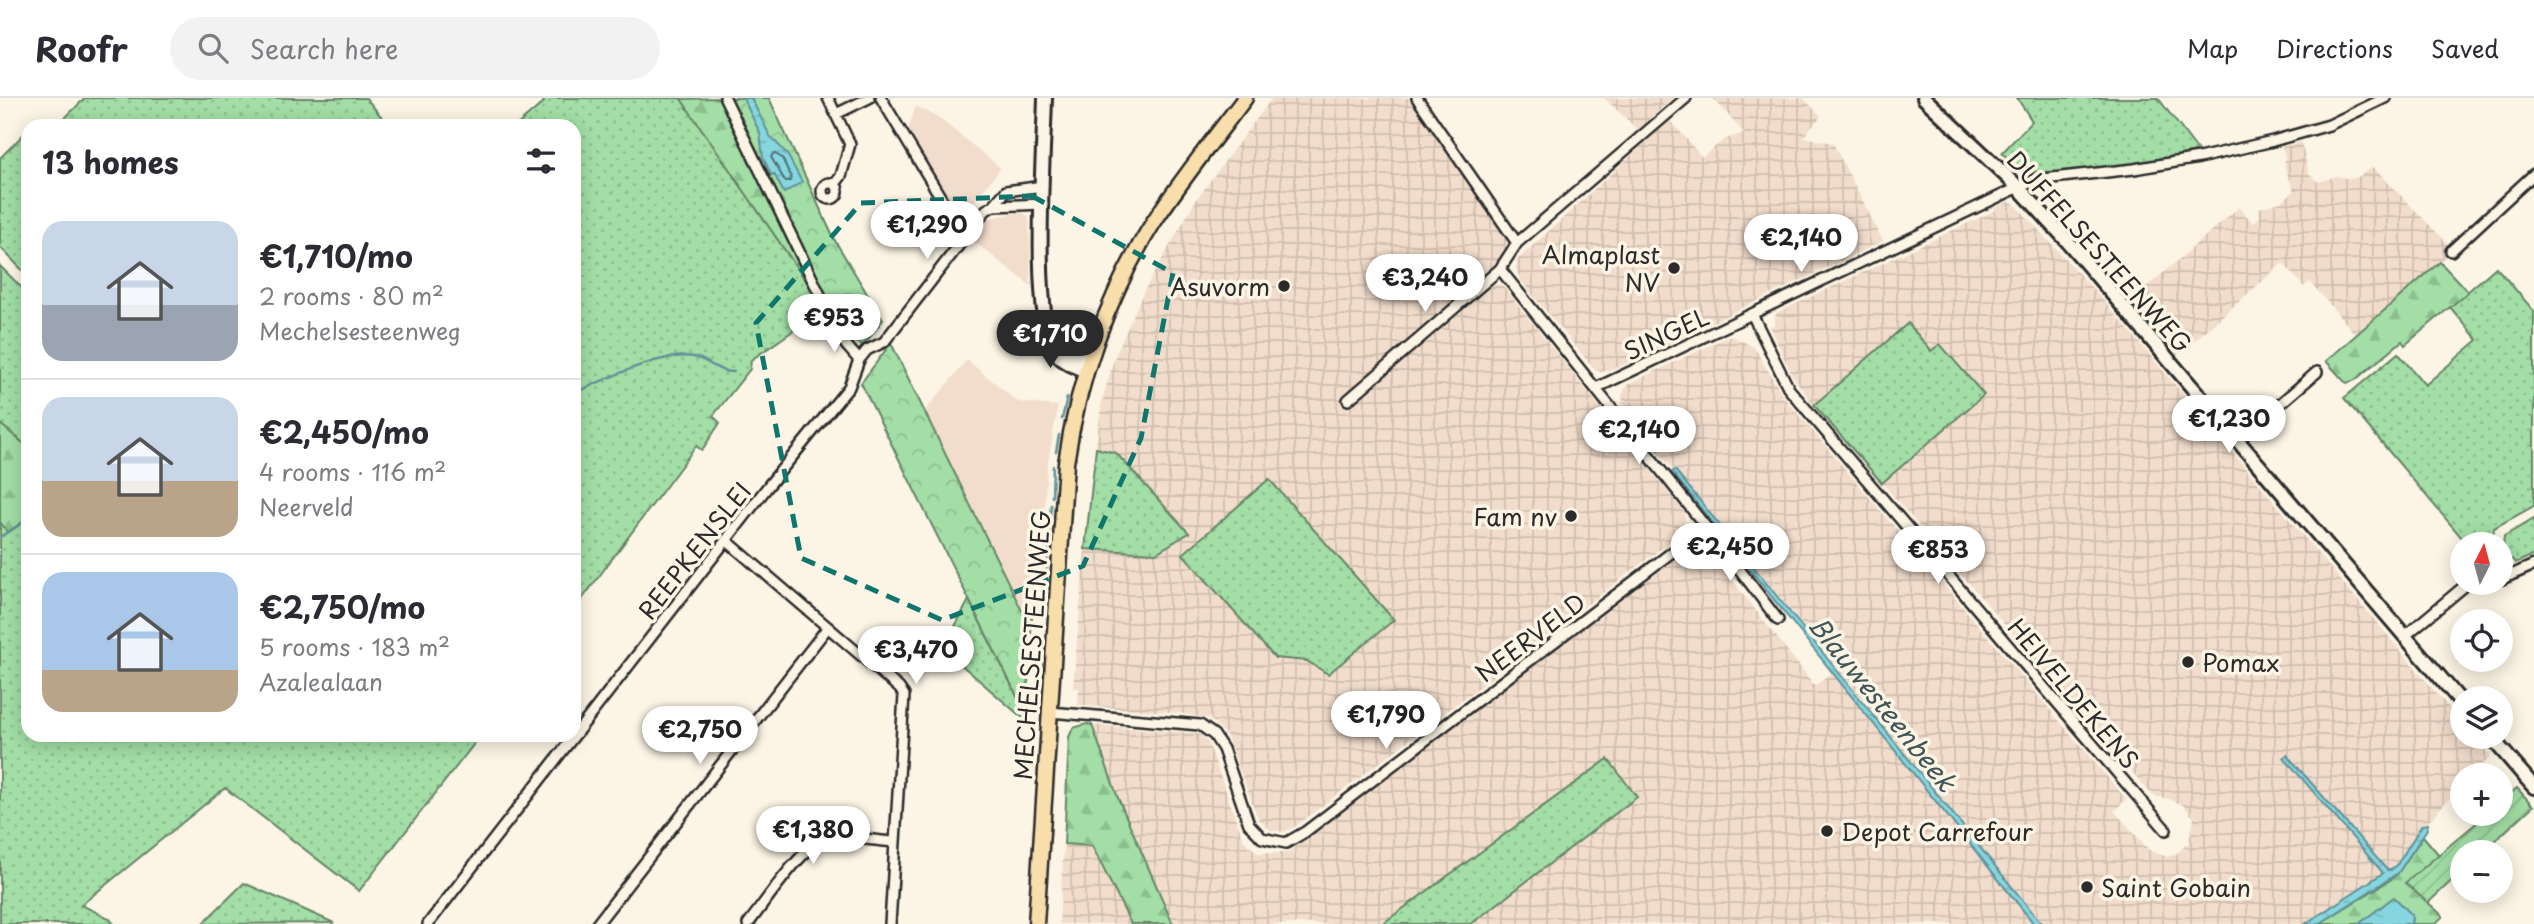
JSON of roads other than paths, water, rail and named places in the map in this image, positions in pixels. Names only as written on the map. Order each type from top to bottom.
[{"type":"main road","name":"MECHELSESTEENWEG","points":[[1036,924],[1066,463],[1073,419],[1088,365],[1108,310],[1153,223],[1245,98]]},
{"type":"street","points":[[725,98],[836,328],[859,360]]},
{"type":"street","points":[[828,98],[850,146],[841,176],[835,184]]},
{"type":"street","points":[[836,114],[869,98]]},
{"type":"street","points":[[881,98],[956,223],[966,235]]},
{"type":"street","points":[[1045,98],[1042,272],[1046,324],[1054,349],[1061,358],[1088,365]]},
{"type":"street","points":[[1417,98],[1517,243]]},
{"type":"street","points":[[1348,400],[1500,269],[1517,243],[1686,98]]},
{"type":"street","name":"DUFFELSESTEENWEG","points":[[1925,98],[2018,187],[2130,312],[2450,689]]},
{"type":"street","name":"SINGEL","points":[[1596,388],[2038,178],[2134,169],[2273,141],[2329,125],[2385,98]]},
{"type":"street","points":[[2451,251],[2534,174]]},
{"type":"street","name":"REEPKENSLEI","points":[[581,727],[849,387],[859,360],[867,350],[884,342],[986,210],[1006,191],[1043,186]]},
{"type":"street","points":[[993,206],[1043,204]]},
{"type":"street","points":[[1500,269],[1778,621]]},
{"type":"street","name":"HEIVELDEKENS","points":[[1752,314],[1789,389],[2166,830]]},
{"type":"street","points":[[2238,440],[2317,372]]},
{"type":"street","name":"NEERVELD","points":[[1049,712],[1200,725],[1214,735],[1223,749],[1249,824],[1262,838],[1286,843],[1305,832],[1706,527]]},
{"type":"street","points":[[726,540],[828,626],[904,695],[890,924]]},
{"type":"street","points":[[2513,574],[2534,565]]},
{"type":"street","points":[[2405,636],[2454,595]]},
{"type":"street","points":[[597,924],[828,626]]},
{"type":"street","name":"REEPKENSLEI","points":[[428,924],[569,742]]},
{"type":"street","points":[[2501,749],[2534,787]]},
{"type":"street","points":[[748,924],[804,853],[820,841],[835,838],[895,842]]},
{"type":"water","points":[[743,98],[751,98],[770,136],[787,154],[802,182],[784,193],[774,174],[771,175],[763,157],[760,133]]},
{"type":"water","points":[[1675,470],[2042,924],[2034,924],[1687,491],[1672,472]]},
{"type":"water","points":[[2287,755],[2387,870],[2391,870],[2398,863],[2422,825],[2428,824],[2398,873],[2319,924],[2305,924],[2383,873],[2286,760],[2284,757]]},
{"type":"water","points":[[2394,897],[2412,915],[2411,924],[2359,924]]},
{"type":"waterway","points":[[581,390],[650,362],[681,356],[694,357],[728,372],[734,372]]},
{"type":"waterway","points":[[1062,419],[1067,398]]},
{"type":"waterway","points":[[1056,452],[1059,435]]},
{"type":"waterway","points":[[1052,497],[1053,466]]},
{"type":"waterway","points":[[1045,590],[1051,504]]},
{"type":"waterway","points":[[0,537],[21,524]]},
{"type":"place","name":"Almaplast NV","points":[[1674,268]]},
{"type":"place","name":"Asuvorm","points":[[1284,286]]},
{"type":"place","name":"Fam nv","points":[[1571,516]]},
{"type":"place","name":"Pomax","points":[[2188,662]]},
{"type":"place","name":"Depot Carrefour","points":[[1827,831]]},
{"type":"place","name":"Saint Gobain","points":[[2087,887]]},
{"type":"water label","name":"Blauwesteenbeek","points":[[1883,703]]}]
